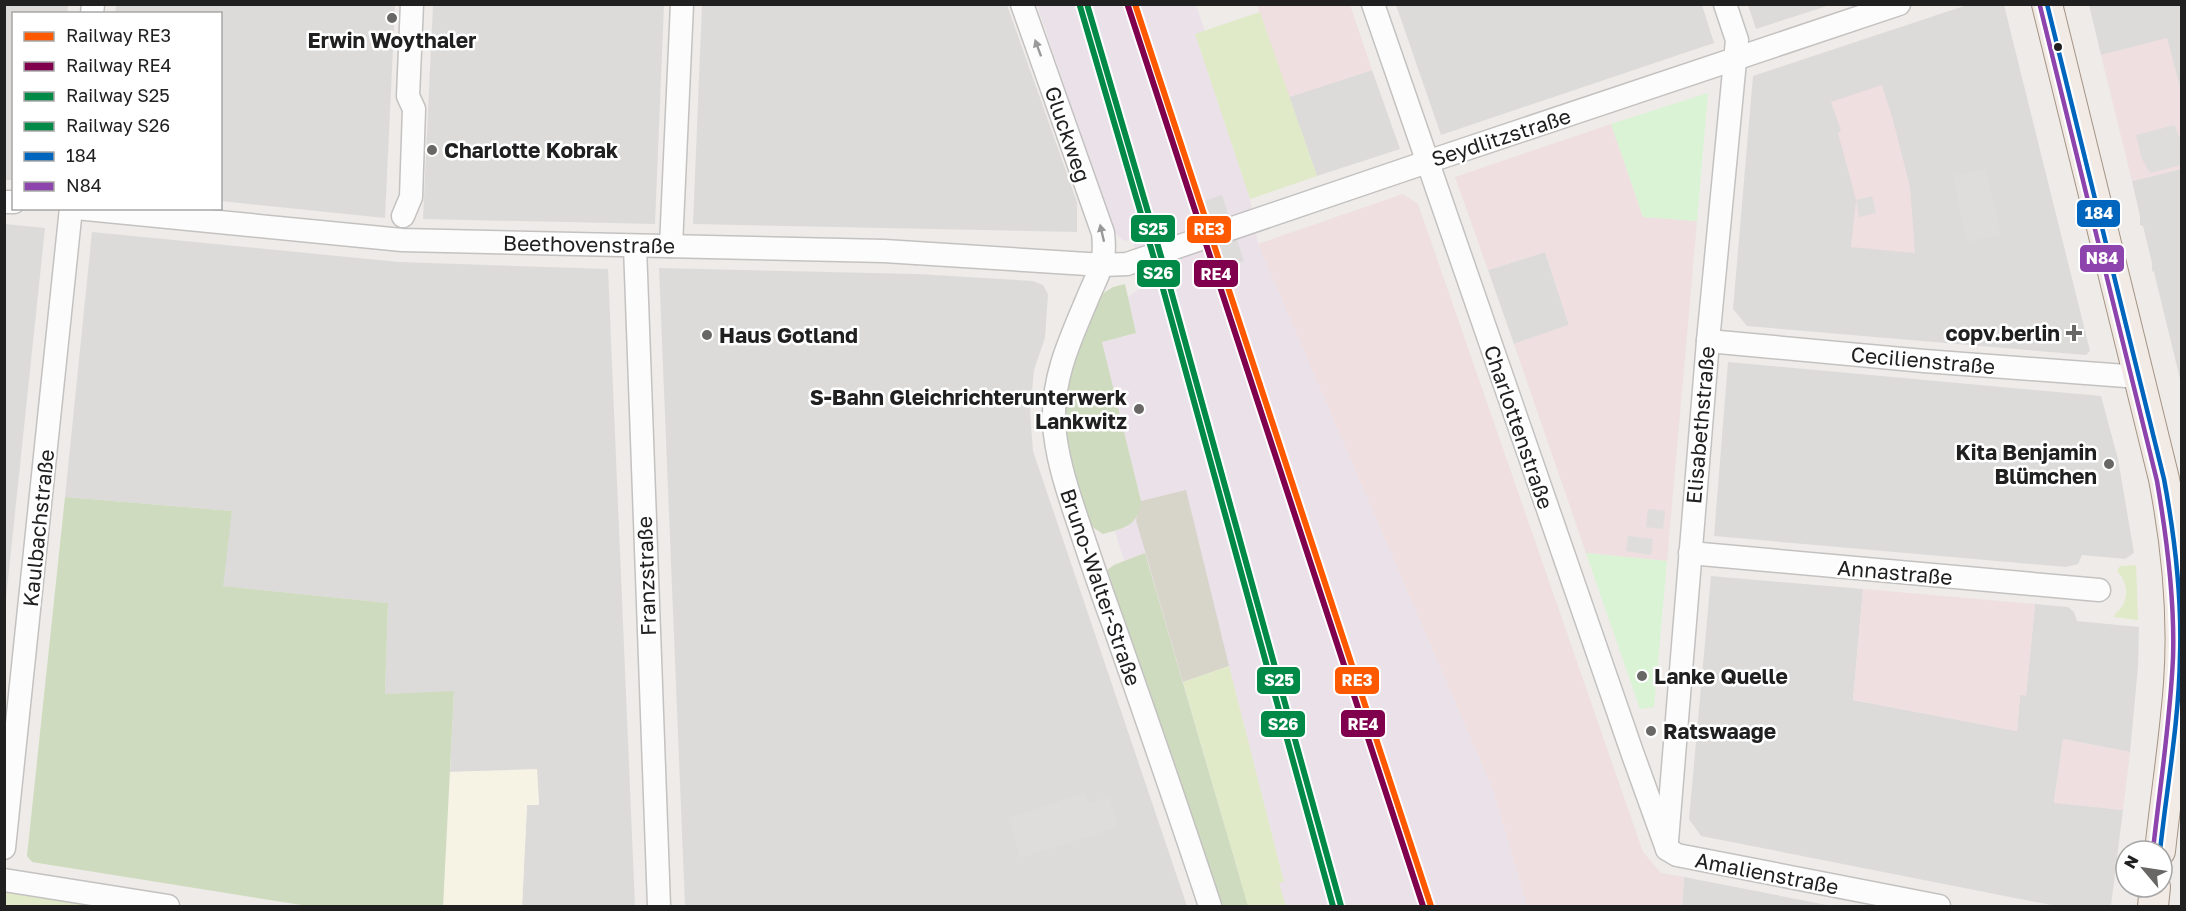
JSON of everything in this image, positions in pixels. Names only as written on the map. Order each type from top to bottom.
[{"type":"main road","points":[[2047,4],[2139,377],[2173,480],[2181,636],[2177,708],[2161,839]]},
{"type":"street","points":[[402,240],[403,216],[411,197],[414,109],[408,96],[412,4]]},
{"type":"street","points":[[671,246],[682,4]]},
{"type":"street","name":"Gluckweg","points":[[1022,4],[1103,233],[1105,247],[1103,265]]},
{"type":"street","name":"Charlottenstraße","points":[[1373,4],[1667,849]]},
{"type":"street","name":"Elisabethstraße","points":[[1667,849],[1707,341],[1737,40],[1725,4]]},
{"type":"street","name":"Seydlitzstraße","points":[[1103,265],[1127,264],[1899,4]]},
{"type":"street","name":"Kaulbachstraße","points":[[4,848],[71,210]]},
{"type":"street","name":"Beethovenstraße","points":[[96,210],[402,240],[884,251],[1103,265]]},
{"type":"street","name":"Franzstraße","points":[[635,246],[659,906]]},
{"type":"street","name":"Bruno-Walter-Straße","points":[[1103,265],[1062,360],[1055,395],[1056,442],[1094,573],[1167,775],[1210,906]]},
{"type":"street","name":"Cecilienstraße","points":[[1707,341],[1924,361],[2139,377]]},
{"type":"street","name":"Annastraße","points":[[1690,554],[2099,590]]},
{"type":"street","name":"Amalienstraße","points":[[1667,849],[1677,855],[1939,906]]},
{"type":"street","points":[[4,880],[168,906]]},
{"type":"shaded area","points":[[1748,4],[1830,5],[1756,29]]},
{"type":"shaded area","points":[[4,5],[68,5],[67,12],[12,12],[12,180],[5,180]]},
{"type":"shaded area","points":[[116,5],[395,5],[385,218],[222,201],[222,12],[115,12]]},
{"type":"shaded area","points":[[433,5],[664,5],[655,224],[423,219]]},
{"type":"shaded area","points":[[702,5],[1007,5],[1077,202],[1077,232],[693,224]]},
{"type":"shaded area","points":[[1037,5],[1196,5],[1205,31],[1195,34],[1250,199],[1258,244],[1493,790],[1527,906],[1286,906],[1279,883],[1284,881],[1229,666],[1183,682],[1145,554],[1124,561],[1115,531],[1127,527],[1141,501],[1102,342],[1136,333],[1128,297],[1143,286],[1132,239],[1125,241],[1114,233]]},
{"type":"shaded area","points":[[1257,5],[1350,5],[1372,70],[1289,97]]},
{"type":"shaded area","points":[[1396,5],[1702,5],[1714,43],[1441,135]]},
{"type":"shaded area","points":[[1967,5],[2004,5],[2090,351],[2086,355],[1747,326],[1733,309],[1753,76]]},
{"type":"shaded area","points":[[2089,5],[2181,5],[2181,91],[2167,39],[2101,55]]},
{"type":"shaded area","points":[[2167,38],[2181,91],[2181,169],[2132,181],[2101,55]]},
{"type":"shaded area","points":[[1372,70],[1400,149],[1317,176],[1289,97]]},
{"type":"shaded area","points":[[1882,85],[1910,187],[1915,253],[1851,247],[1856,200],[1838,133],[1841,131],[1831,102]]},
{"type":"shaded area","points":[[1611,124],[1643,217],[1697,221],[1667,561],[1586,553],[1514,344],[1569,325],[1545,252],[1488,270],[1455,177]]},
{"type":"shaded area","points":[[2175,125],[2179,137],[2181,136],[2181,165],[2150,173],[2142,159],[2136,135]]},
{"type":"shaded area","points":[[1986,169],[2001,235],[1967,242],[1953,176]]},
{"type":"shaded area","points":[[2181,169],[2181,383],[2152,271],[2143,226],[2140,225],[2132,181]]},
{"type":"shaded area","points":[[1403,194],[1418,204],[1643,852],[1661,873],[1684,877],[1682,906],[1527,906],[1493,790],[1258,244]]},
{"type":"shaded area","points":[[1872,196],[1876,213],[1859,217],[1856,200]]},
{"type":"shaded area","points":[[4,224],[45,228],[5,608]]},
{"type":"shaded area","points":[[92,232],[399,262],[608,269],[635,906],[522,906],[527,805],[539,805],[537,770],[450,772],[454,692],[385,694],[388,603],[222,586],[232,511],[65,497]]},
{"type":"shaded area","points":[[1545,252],[1569,325],[1514,344],[1488,270]]},
{"type":"shaded area","points":[[659,268],[917,274],[1033,281],[1043,285],[1048,294],[1045,338],[1034,370],[1030,412],[1033,451],[1187,906],[685,906]]},
{"type":"shaded area","points":[[1728,362],[2101,396],[2118,459],[2134,553],[2125,559],[2082,555],[2078,564],[2066,567],[1714,536]]},
{"type":"shaded area","points":[[1186,490],[1229,666],[1183,682],[1136,520],[1141,501]]},
{"type":"shaded area","points":[[1648,509],[1665,511],[1663,529],[1646,527]]},
{"type":"shaded area","points":[[1628,536],[1653,539],[1651,555],[1626,551]]},
{"type":"shaded area","points":[[1711,576],[1863,589],[1853,700],[2017,731],[2020,695],[2026,695],[2035,604],[2068,607],[2074,612],[2077,621],[2139,627],[2138,667],[2130,752],[2063,739],[2054,802],[2123,810],[2119,839],[2114,839],[2114,882],[2111,906],[2056,906],[1701,836],[1689,819]]},
{"type":"shaded area","points":[[1863,589],[2035,604],[2026,696],[2020,695],[2017,731],[1853,700]]},
{"type":"shaded area","points":[[2063,739],[2130,752],[2123,810],[2054,803]]},
{"type":"shaded area","points":[[537,769],[539,805],[527,805],[522,906],[443,906],[450,772]]},
{"type":"shaded area","points":[[1085,793],[1089,803],[1109,797],[1118,827],[1021,858],[1008,818]]},
{"type":"shaded area","points":[[1684,877],[1832,906],[1682,906]]},
{"type":"green space","points":[[1260,12],[1317,176],[1250,199],[1195,34]]},
{"type":"green space","points":[[1708,93],[1697,221],[1643,217],[1611,124]]},
{"type":"green space","points":[[1125,284],[1136,333],[1102,342],[1141,501],[1137,516],[1129,525],[1103,534],[1091,526],[1071,471],[1062,426],[1064,378],[1099,296],[1113,287]]},
{"type":"green space","points":[[65,497],[232,511],[223,586],[388,603],[385,694],[454,691],[443,906],[308,906],[32,862],[27,856]]},
{"type":"green space","points":[[1145,553],[1248,906],[1220,906],[1107,570]]},
{"type":"green space","points":[[1586,553],[1667,561],[1654,707],[1640,709]]},
{"type":"green space","points":[[2136,565],[2138,620],[2114,617],[2123,605],[2126,596],[2124,583],[2117,571],[2120,566]]},
{"type":"green space","points":[[1229,666],[1284,882],[1279,883],[1286,906],[1248,906],[1183,682]]},
{"type":"green space","points":[[5,889],[115,906],[5,906]]},
{"type":"pier","points":[[1222,195],[1244,261],[1214,271],[1193,205]]},
{"type":"rail line","name":"S25","points":[[1087,4],[1170,287],[1341,906]]},
{"type":"rail line","name":"RE3","points":[[1135,4],[1431,906]]},
{"type":"rail line","name":"S26","points":[[1080,6],[1163,289],[1333,906]]},
{"type":"rail line","name":"RE4","points":[[1128,6],[1423,906]]},
{"type":"transit line","name":"184","points":[[2047,4],[2164,479],[2171,523],[2179,589],[2179,680],[2161,839]]},
{"type":"transit line","name":"N84","points":[[2040,6],[2157,481],[2167,547],[2173,614],[2172,682],[2154,839]]},
{"type":"place","name":"Erwin Woythaler","points":[[392,18]]},
{"type":"place","name":"Charlotte Kobrak","points":[[432,150]]},
{"type":"place","name":"copv.berlin","points":[[2074,333]]},
{"type":"place","name":"Haus Gotland","points":[[707,335]]},
{"type":"place","name":"S-Bahn Gleichrichterunterwerk Lankwitz","points":[[1139,409]]},
{"type":"place","name":"Kita Benjamin Blümchen","points":[[2109,464]]},
{"type":"place","name":"Lanke Quelle","points":[[1642,676]]},
{"type":"place","name":"Ratswaage","points":[[1651,731]]}]
